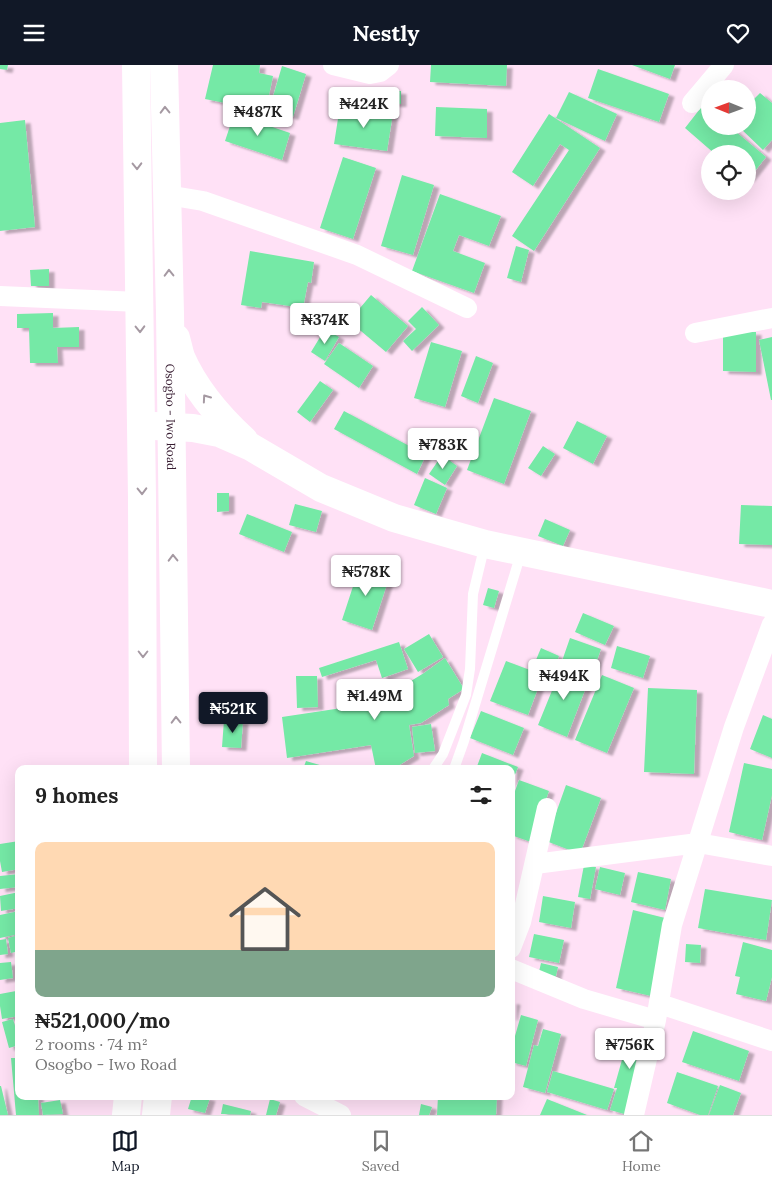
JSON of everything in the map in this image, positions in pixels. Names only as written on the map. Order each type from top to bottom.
[{"type":"main road","points":[[136,65],[143,765]]},
{"type":"main road","name":"Osogbo - Iwo Road","points":[[164,65],[170,313],[176,765]]},
{"type":"main road","points":[[170,313],[181,356],[192,377],[214,410],[251,447]]},
{"type":"main road","points":[[141,426],[194,428],[219,433],[251,447],[321,488],[394,519],[485,544],[772,604]]},
{"type":"main road","points":[[126,1115],[128,1100]]},
{"type":"main road","points":[[156,1115],[158,1100]]},
{"type":"street","points":[[333,65],[370,74],[380,72],[389,65]]},
{"type":"street","points":[[692,103],[724,65]]},
{"type":"street","points":[[167,195],[204,201],[358,255],[467,308]]},
{"type":"street","points":[[0,296],[139,302]]},
{"type":"street","points":[[695,333],[770,316]]},
{"type":"street","points":[[634,1115],[658,1012],[672,925],[734,727],[772,624]]},
{"type":"street","points":[[515,938],[521,922],[535,864],[546,808]]},
{"type":"street","points":[[535,864],[698,843],[772,856]]},
{"type":"street","points":[[515,971],[584,999],[658,1012],[772,1041]]},
{"type":"street","points":[[312,1100],[341,1115]]},
{"type":"lane","points":[[437,765],[444,754],[466,695],[470,669],[472,594],[485,544]]},
{"type":"lane","points":[[455,765],[521,551]]},
{"type":"building","points":[[0,65],[8,65],[7,70],[0,69]]},
{"type":"building","points":[[213,65],[260,65],[259,73],[273,76],[268,100],[248,95],[245,107],[205,99]]},
{"type":"building","points":[[431,65],[507,65],[506,86],[430,82]]},
{"type":"building","points":[[632,65],[675,65],[670,79]]},
{"type":"building","points":[[282,66],[306,74],[293,117],[269,110]]},
{"type":"building","points":[[598,69],[669,94],[659,122],[588,98]]},
{"type":"building","points":[[378,91],[401,91],[401,104],[378,104]]},
{"type":"building","points":[[569,92],[617,114],[605,141],[556,118]]},
{"type":"building","points":[[760,93],[772,103],[772,140],[763,150],[747,135],[756,135],[756,97]]},
{"type":"building","points":[[340,106],[393,113],[387,151],[334,144]]},
{"type":"building","points":[[436,107],[487,109],[487,138],[435,136]]},
{"type":"building","points":[[701,108],[701,135],[740,135],[752,145],[705,145],[685,128]]},
{"type":"building","points":[[234,114],[290,133],[282,160],[225,141]]},
{"type":"building","points":[[549,114],[600,148],[534,251],[512,236],[569,150],[560,144],[533,186],[512,172]]},
{"type":"building","points":[[25,120],[35,227],[0,231],[0,123]]},
{"type":"building","points":[[756,149],[766,157],[756,170]]},
{"type":"building","points":[[343,157],[376,168],[353,239],[320,228]]},
{"type":"building","points":[[402,175],[434,185],[413,255],[381,246]]},
{"type":"building","points":[[440,194],[501,216],[489,246],[459,235],[453,251],[485,263],[474,293],[412,271]]},
{"type":"building","points":[[516,246],[529,250],[521,282],[507,278]]},
{"type":"building","points":[[250,251],[314,262],[311,283],[308,282],[303,308],[262,302],[261,308],[241,305]]},
{"type":"building","points":[[49,269],[49,286],[31,286],[30,270]]},
{"type":"building","points":[[371,295],[408,326],[386,352],[349,321]]},
{"type":"building","points":[[422,307],[439,325],[412,351],[403,341],[416,329],[408,321]]},
{"type":"building","points":[[53,313],[53,328],[79,327],[79,347],[57,347],[58,363],[30,363],[29,328],[17,328],[17,314]]},
{"type":"building","points":[[325,329],[339,337],[325,361],[311,352]]},
{"type":"building","points":[[723,332],[756,332],[756,372],[723,371]]},
{"type":"building","points":[[772,337],[772,400],[771,400],[759,340]]},
{"type":"building","points":[[431,342],[462,351],[445,407],[414,398]]},
{"type":"building","points":[[339,343],[373,366],[359,388],[324,364]]},
{"type":"building","points":[[476,356],[493,363],[478,403],[461,396]]},
{"type":"building","points":[[320,381],[333,390],[310,422],[297,412]]},
{"type":"building","points":[[494,398],[531,411],[504,484],[467,470]]},
{"type":"building","points":[[344,411],[426,455],[417,474],[334,429]]},
{"type":"building","points":[[577,421],[607,436],[593,464],[563,448]]},
{"type":"building","points":[[543,446],[555,454],[541,476],[528,468]]},
{"type":"building","points":[[442,455],[457,466],[445,485],[429,474]]},
{"type":"building","points":[[425,478],[447,488],[436,514],[414,505]]},
{"type":"building","points":[[217,493],[229,493],[229,511],[217,512]]},
{"type":"building","points":[[295,504],[322,511],[316,532],[289,525]]},
{"type":"building","points":[[741,505],[772,506],[772,545],[739,544]]},
{"type":"building","points":[[247,514],[292,532],[284,552],[239,534]]},
{"type":"building","points":[[545,519],[570,530],[563,546],[538,536]]},
{"type":"building","points":[[360,565],[390,575],[372,630],[342,620]]},
{"type":"building","points":[[488,588],[499,591],[494,608],[483,605]]},
{"type":"building","points":[[583,613],[614,626],[605,645],[575,632]]},
{"type":"building","points":[[429,634],[443,657],[418,672],[404,649]]},
{"type":"building","points":[[570,638],[601,649],[593,672],[562,661]]},
{"type":"building","points":[[399,642],[408,669],[382,678],[376,660],[322,677],[319,668]]},
{"type":"building","points":[[617,646],[650,656],[643,678],[611,668]]},
{"type":"building","points":[[541,648],[559,656],[552,674],[533,667]]},
{"type":"building","points":[[445,658],[464,689],[448,699],[449,705],[421,723],[409,725],[414,756],[400,765],[375,765],[371,745],[287,758],[282,717],[375,703]]},
{"type":"building","points":[[506,661],[543,675],[528,715],[490,701]]},
{"type":"building","points":[[562,666],[590,677],[567,737],[538,725]]},
{"type":"building","points":[[602,675],[634,688],[607,753],[575,740]]},
{"type":"building","points":[[296,676],[317,676],[318,707],[297,708]]},
{"type":"building","points":[[648,688],[697,690],[694,774],[644,772]]},
{"type":"building","points":[[481,711],[524,728],[513,755],[470,738]]},
{"type":"building","points":[[763,715],[772,719],[772,758],[750,749]]},
{"type":"building","points":[[224,720],[243,721],[241,748],[222,747]]},
{"type":"building","points":[[431,724],[435,751],[415,753],[412,727]]},
{"type":"building","points":[[482,753],[513,765],[478,765]]},
{"type":"building","points":[[306,761],[320,765],[304,765]]},
{"type":"building","points":[[744,763],[772,769],[772,795],[762,840],[729,832]]},
{"type":"building","points":[[519,780],[549,791],[531,842],[515,836],[515,791]]},
{"type":"building","points":[[566,785],[601,798],[580,854],[546,841]]},
{"type":"building","points":[[15,842],[15,870],[2,872],[0,844]]},
{"type":"building","points":[[584,865],[596,867],[590,899],[578,897]]},
{"type":"building","points":[[600,867],[625,873],[620,895],[595,889]]},
{"type":"building","points":[[638,872],[671,879],[665,910],[631,902]]},
{"type":"building","points":[[15,874],[15,887],[0,889],[0,876]]},
{"type":"building","points":[[705,889],[772,900],[766,940],[698,928]]},
{"type":"building","points":[[15,893],[15,909],[1,911],[0,896]]},
{"type":"building","points":[[543,896],[575,902],[571,928],[539,922]]},
{"type":"building","points":[[633,910],[669,919],[651,996],[616,988]]},
{"type":"building","points":[[15,912],[15,935],[0,938],[0,915]]},
{"type":"building","points":[[534,934],[564,940],[559,963],[529,957]]},
{"type":"building","points":[[15,936],[15,952],[11,953],[8,938]]},
{"type":"building","points":[[6,939],[8,954],[0,955],[0,940]]},
{"type":"building","points":[[743,942],[772,950],[772,977],[766,1001],[736,994],[740,977],[735,976]]},
{"type":"building","points":[[686,944],[701,945],[700,963],[685,962]]},
{"type":"building","points":[[11,962],[13,978],[0,980],[0,963]]},
{"type":"building","points":[[541,963],[558,967],[555,980],[538,976]]},
{"type":"building","points":[[15,991],[15,1017],[2,1019],[0,994]]},
{"type":"building","points":[[521,1015],[538,1020],[526,1066],[515,1063],[515,1036]]},
{"type":"building","points":[[13,1019],[15,1046],[9,1048],[2,1022]]},
{"type":"building","points":[[631,1028],[652,1034],[628,1115],[610,1110],[617,1088],[614,1088]]},
{"type":"building","points":[[543,1029],[561,1034],[545,1093],[523,1087],[534,1045],[538,1046]]},
{"type":"building","points":[[693,1031],[749,1051],[739,1081],[682,1062]]},
{"type":"building","points":[[11,1058],[15,1058],[15,1100],[38,1100],[39,1115],[16,1115]]},
{"type":"building","points":[[553,1071],[614,1089],[607,1110],[547,1092]]},
{"type":"building","points":[[677,1072],[718,1086],[708,1115],[700,1115],[667,1103]]},
{"type":"building","points":[[720,1085],[741,1093],[733,1115],[709,1115]]},
{"type":"building","points":[[1,1086],[8,1115],[0,1115]]},
{"type":"building","points":[[547,1099],[587,1115],[540,1115]]},
{"type":"building","points":[[60,1100],[63,1114],[43,1115],[41,1103]]},
{"type":"building","points":[[191,1100],[209,1100],[205,1113],[188,1109]]},
{"type":"building","points":[[270,1100],[280,1102],[276,1115],[266,1115]]},
{"type":"building","points":[[438,1100],[497,1100],[496,1115],[437,1115]]},
{"type":"building","points":[[223,1104],[251,1111],[250,1115],[221,1114]]},
{"type":"building","points":[[421,1104],[432,1107],[429,1115],[419,1115]]}]
